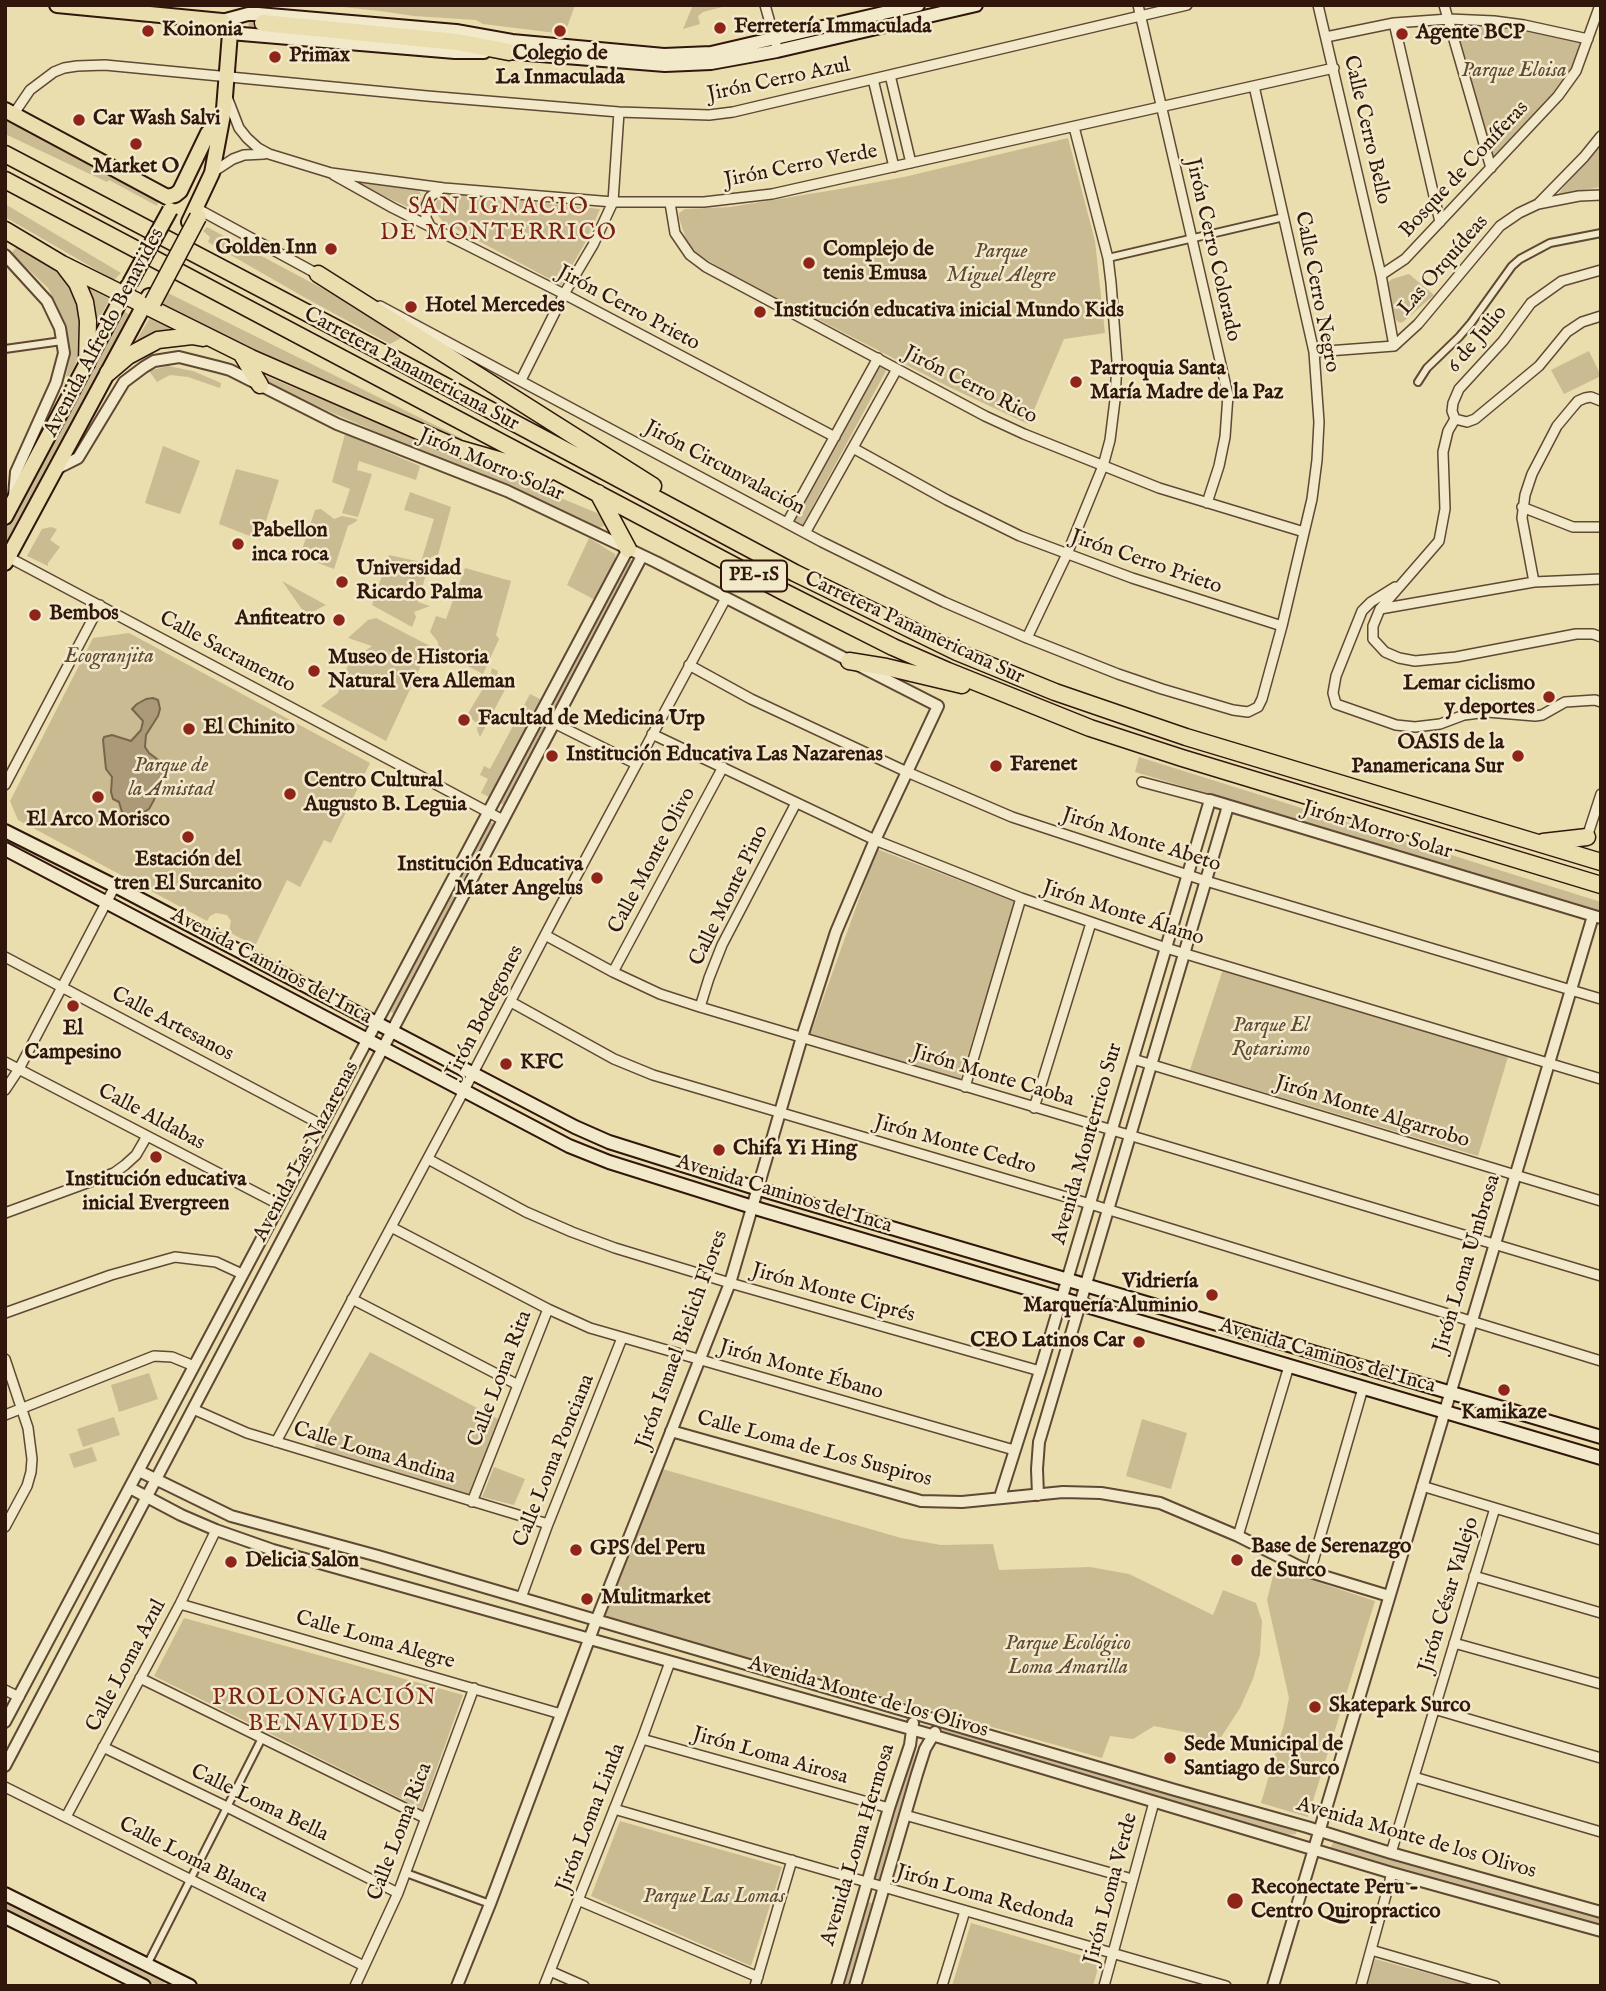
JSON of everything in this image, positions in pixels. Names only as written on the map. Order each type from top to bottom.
[{"type":"highway","points":[[262,23],[457,43],[509,52]]},
{"type":"highway","name":"Carretera Panamericana Sur","points":[[5,154],[716,529],[794,573],[957,652],[1055,692],[1186,737],[1537,843]]},
{"type":"highway","name":"Carretera Panamericana Sur","points":[[5,180],[893,647],[1090,728],[1601,885]]},
{"type":"highway","points":[[149,302],[197,212]]},
{"type":"highway","points":[[5,230],[62,264],[127,288],[210,339],[241,353],[460,449],[580,483]]},
{"type":"highway","points":[[62,264],[77,283],[85,302],[89,321],[87,363]]},
{"type":"highway","points":[[318,274],[624,467],[716,529]]},
{"type":"highway","points":[[108,373],[128,356],[158,340],[192,336],[210,339]]},
{"type":"highway","points":[[241,353],[260,385]]},
{"type":"highway","points":[[598,493],[635,553]]},
{"type":"highway","points":[[849,661],[1006,695]]},
{"type":"highway","points":[[1537,843],[1594,839]]},
{"type":"highway","name":"PE-1S","points":[[1537,843],[1601,862]]},
{"type":"main road","points":[[57,5],[455,52],[509,52],[665,65],[711,63],[918,5]]},
{"type":"main road","points":[[226,27],[247,14],[258,14],[456,31],[512,41],[664,55],[711,53],[776,45],[976,5]]},
{"type":"main road","name":"Avenida Alfredo Benavides","points":[[197,212],[212,173],[223,116],[227,76],[226,27]]},
{"type":"main road","points":[[9,112],[169,203]]},
{"type":"main road","name":"Avenida Alfredo Benavides","points":[[5,517],[127,288],[169,203],[180,191],[208,133],[223,116]]},
{"type":"main road","points":[[190,170],[196,183],[197,212]]},
{"type":"main road","name":"Avenida Alfredo Benavides","points":[[7,560],[149,302]]},
{"type":"main road","name":"Avenida Caminos del Inca","points":[[5,831],[116,886],[575,1128],[609,1142],[757,1189],[1601,1437]]},
{"type":"main road","name":"Avenida Caminos del Inca","points":[[5,849],[569,1146],[609,1162],[752,1207],[1601,1458]]},
{"type":"main road","points":[[5,1894],[147,1965],[171,1982],[190,1986]]},
{"type":"main road","points":[[5,1917],[144,1986]]},
{"type":"street","points":[[765,5],[776,45]]},
{"type":"street","name":"Jirón Cerro Colorado","points":[[1138,5],[1228,395],[1225,437],[1207,503]]},
{"type":"street","name":"Jirón Cerro Azul","points":[[9,112],[45,78],[64,68],[119,65],[619,112],[682,115],[733,112],[1187,5]]},
{"type":"street","name":"Calle Cerro Bello","points":[[1318,5],[1381,275],[1394,346]]},
{"type":"street","points":[[1444,5],[1491,168]]},
{"type":"street","name":"Bosque de Coníferas","points":[[1381,275],[1405,259],[1558,96],[1576,71],[1600,5]]},
{"type":"street","points":[[1326,37],[1394,23],[1450,19],[1524,25],[1588,38]]},
{"type":"street","points":[[1394,23],[1440,222]]},
{"type":"street","name":"Jirón Cerro Verde","points":[[226,92],[239,128],[258,148],[269,154],[331,173],[444,188],[613,202],[670,203],[772,194],[1334,68]]},
{"type":"street","points":[[890,75],[911,163]]},
{"type":"street","points":[[873,79],[894,167]]},
{"type":"street","name":"Calle Cerro Negro","points":[[1254,86],[1314,352],[1319,422],[1312,499],[1282,626],[1262,699],[1255,710]]},
{"type":"street","points":[[521,380],[613,202],[619,112]]},
{"type":"street","points":[[1027,638],[1067,554],[1103,466],[1113,419],[1117,361],[1108,258],[1074,127]]},
{"type":"street","points":[[1538,204],[1601,136]]},
{"type":"street","name":"Jirón Cerro Verde","points":[[212,173],[233,159],[257,153],[269,154]]},
{"type":"street","name":"Jirón Cerro Prieto","points":[[331,173],[431,228],[564,294],[835,437]]},
{"type":"street","points":[[431,228],[426,218],[427,202],[434,193],[444,188]]},
{"type":"street","name":"Las Orquídeas","points":[[1314,352],[1394,346],[1418,324],[1500,226],[1538,204],[1579,196],[1601,195]]},
{"type":"street","name":"Jirón Cerro Rico","points":[[670,203],[675,233],[690,255],[706,267],[985,416],[1159,488],[1304,532]]},
{"type":"street","name":"Jirón Circunvalación","points":[[197,212],[401,316],[880,572],[1027,638],[1163,689],[1233,710],[1255,710]]},
{"type":"street","points":[[1108,258],[1284,217]]},
{"type":"street","points":[[1418,382],[1427,368],[1471,323],[1520,259],[1550,243],[1601,233]]},
{"type":"street","points":[[5,255],[47,301],[60,328],[64,353],[56,383],[16,472],[13,501]]},
{"type":"street","name":"6 de Julio","points":[[1380,609],[1439,541],[1445,509],[1443,452],[1448,431],[1455,419],[1453,403],[1459,389],[1503,341],[1531,303],[1562,281],[1601,270]]},
{"type":"street","points":[[1455,419],[1467,422],[1475,419],[1539,366],[1567,332],[1582,322],[1601,316]]},
{"type":"street","points":[[5,349],[62,341]]},
{"type":"street","name":"Jirón Morro Solar","points":[[56,470],[78,458],[124,382],[144,366],[155,361],[179,357],[194,360],[230,370],[337,424],[507,491],[938,706]]},
{"type":"street","points":[[787,523],[878,358]]},
{"type":"street","points":[[805,533],[897,369]]},
{"type":"street","points":[[1534,582],[1522,518],[1522,507],[1532,474],[1562,419],[1578,401],[1591,397],[1601,401]]},
{"type":"street","name":"Jirón Cerro Prieto","points":[[853,447],[947,500],[1020,536],[1132,578],[1282,626]]},
{"type":"street","points":[[1522,507],[1573,527],[1601,527]]},
{"type":"street","name":"Avenida Las Nazarenas","points":[[5,1766],[554,723],[635,553]]},
{"type":"street","name":"Avenida Las Nazarenas","points":[[5,1722],[489,812],[635,553]]},
{"type":"street","name":"Calle Sacramento","points":[[7,560],[100,605],[503,820]]},
{"type":"street","points":[[1601,579],[1534,582],[1380,609],[1373,626],[1373,639],[1385,652],[1415,661],[1457,657],[1576,634],[1601,637]]},
{"type":"street","points":[[1402,583],[1371,602],[1362,611],[1336,676],[1333,693],[1336,704],[1396,725],[1415,727],[1440,724],[1465,715],[1487,712],[1542,715],[1565,702],[1575,700],[1601,702]]},
{"type":"street","name":"Jirón Bodegones","points":[[275,1442],[726,598]]},
{"type":"street","points":[[5,785],[100,605]]},
{"type":"street","name":"Jirón Monte Abeto","points":[[689,665],[751,699],[907,772],[1012,817],[1206,881],[1601,999]]},
{"type":"street","name":"Jirón Ismael Bielich Flores","points":[[457,1986],[596,1621],[730,1283],[802,1037],[833,942],[875,840],[938,706]]},
{"type":"street","points":[[554,723],[636,764]]},
{"type":"street","name":"Jirón Monte Álamo","points":[[652,734],[875,840],[1021,898],[1184,954],[1601,1079]]},
{"type":"street","name":"Calle Monte Olivo","points":[[613,972],[723,767]]},
{"type":"street","name":"Jirón Morro Solar","points":[[1142,782],[1597,917]]},
{"type":"street","points":[[1594,839],[1601,794]]},
{"type":"street","name":"Avenida Monterrico Sur","points":[[1000,1497],[1210,800]]},
{"type":"street","name":"Calle Monte Pino","points":[[700,1007],[722,946],[796,803]]},
{"type":"street","name":"Avenida Monterrico Sur","points":[[1038,1494],[1040,1442],[1228,806]]},
{"type":"street","points":[[5,1090],[19,1069],[116,886]]},
{"type":"street","points":[[965,1087],[1021,898]]},
{"type":"street","name":"Jirón Loma Umbrosa","points":[[1273,1986],[1548,1065],[1597,917]]},
{"type":"street","points":[[1034,1108],[1091,923]]},
{"type":"street","name":"Jirón Monte Caoba","points":[[545,935],[660,994],[700,1007],[1601,1276]]},
{"type":"street","name":"Calle Artesanos","points":[[5,957],[322,1125]]},
{"type":"street","name":"Jirón Monte Cedro","points":[[511,1002],[614,1059],[653,1075],[1108,1209],[1601,1361]]},
{"type":"street","name":"Jirón Monte Algarrobo","points":[[1133,1059],[1601,1200]]},
{"type":"street","name":"Calle Aldabas","points":[[5,1062],[280,1205]]},
{"type":"street","points":[[5,1213],[114,1173],[136,1155],[148,1136]]},
{"type":"street","name":"Jirón Monte Ciprés","points":[[428,1159],[526,1212],[614,1248],[1040,1371]]},
{"type":"street","name":"Jirón Monte Ébano","points":[[391,1227],[590,1328],[1014,1450]]},
{"type":"street","points":[[5,1313],[111,1275],[175,1257],[216,1262],[242,1275]]},
{"type":"street","points":[[352,1299],[518,1385]]},
{"type":"street","name":"Calle Loma Rita","points":[[472,1502],[548,1309]]},
{"type":"street","name":"Calle Loma Ponciana","points":[[521,1598],[622,1338]]},
{"type":"street","points":[[5,1415],[155,1356],[172,1357],[194,1366]]},
{"type":"street","points":[[5,1360],[31,1445],[31,1472],[20,1501],[5,1527]]},
{"type":"street","points":[[1238,1536],[1289,1366]]},
{"type":"street","points":[[1310,1572],[1363,1388]]},
{"type":"street","name":"Calle Loma Andina","points":[[193,1409],[247,1433],[548,1524]]},
{"type":"street","name":"Calle Loma de Los Suspiros","points":[[671,1431],[921,1501],[962,1502],[1063,1492],[1089,1492],[1138,1499],[1171,1507],[1238,1536],[1310,1572],[1389,1596]]},
{"type":"street","name":"Avenida Monte de los Olivos","points":[[139,1471],[231,1516],[378,1556],[1601,1912]]},
{"type":"street","points":[[1422,1486],[1601,1540]]},
{"type":"street","name":"Avenida Monte de los Olivos","points":[[130,1488],[216,1530],[273,1550],[932,1735],[1392,1873],[1601,1931]]},
{"type":"street","name":"Jirón César Vallejo","points":[[1391,1853],[1495,1508]]},
{"type":"street","name":"Calle Loma Azul","points":[[66,1817],[180,1604],[216,1530]]},
{"type":"street","points":[[1474,1576],[1601,1613]]},
{"type":"street","name":"Calle Loma Alegre","points":[[180,1604],[561,1714]]},
{"type":"street","points":[[1454,1643],[1601,1684]]},
{"type":"street","name":"Jirón Loma Linda","points":[[544,1986],[670,1662]]},
{"type":"street","points":[[140,1678],[425,1818]]},
{"type":"street","name":"Calle Loma Rica","points":[[355,1986],[406,1873],[474,1688]]},
{"type":"street","points":[[5,1690],[19,1697]]},
{"type":"street","points":[[1434,1709],[1601,1758]]},
{"type":"street","name":"Avenida Loma Hermosa","points":[[837,1986],[910,1745],[914,1714]]},
{"type":"street","name":"Avenida Loma Hermosa","points":[[855,1986],[925,1749],[941,1721]]},
{"type":"street","points":[[147,1965],[262,1738]]},
{"type":"street","name":"Jirón Loma Airosa","points":[[642,1739],[889,1808]]},
{"type":"street","name":"Calle Loma Bella","points":[[103,1748],[398,1892]]},
{"type":"street","points":[[1414,1777],[1601,1832]]},
{"type":"street","name":"Calle Loma Blanca","points":[[5,1787],[364,1966]]},
{"type":"street","name":"Jirón Loma Verde","points":[[1104,1986],[1154,1802]]},
{"type":"street","name":"Jirón Loma Redonda","points":[[614,1809],[1112,1954],[1190,1981],[1226,1986]]},
{"type":"street","points":[[905,1815],[1132,1879]]},
{"type":"street","points":[[578,1900],[756,1981],[792,1860]]},
{"type":"street","points":[[406,1873],[490,1905]]},
{"type":"street","points":[[1361,1986],[1392,1873]]},
{"type":"street","points":[[942,1986],[965,1911]]},
{"type":"street","points":[[1371,1951],[1495,1986]]},
{"type":"street","points":[[550,1971],[584,1986]]},
{"type":"green space","points":[[325,5],[575,5],[565,33],[556,33],[483,24],[476,20],[414,16]]},
{"type":"green space","points":[[693,5],[726,6],[703,12],[698,16],[700,24],[683,29]]},
{"type":"green space","name":"Parque Eloisa","points":[[1456,23],[1498,24],[1582,41],[1573,70],[1493,163]]},
{"type":"green space","points":[[5,118],[159,198],[157,206],[109,180],[107,182],[5,134]]},
{"type":"green space","name":"Parque Miguel Alegre","points":[[1068,138],[1095,241],[1105,333],[1064,339],[1028,424],[951,388],[730,274],[696,253],[686,239],[679,218],[679,213],[685,209],[730,207],[840,189],[904,177]]},
{"type":"green space","points":[[1601,142],[1601,187],[1559,194],[1559,193]]},
{"type":"green space","points":[[354,182],[415,188],[420,192],[422,202],[416,208],[410,208]]},
{"type":"green space","points":[[447,193],[600,209],[585,243],[561,285],[443,222],[436,213],[436,203],[440,196]]},
{"type":"green space","points":[[5,204],[121,273],[114,280],[5,217]]},
{"type":"green space","points":[[207,227],[405,336],[390,344],[302,296],[208,242],[210,237],[203,231]]},
{"type":"green space","points":[[17,247],[73,286],[80,316],[82,344],[74,368],[64,385],[70,357],[66,325],[48,288],[11,253]]},
{"type":"green space","points":[[1409,274],[1434,295],[1400,323],[1396,320],[1386,284],[1392,279]]},
{"type":"green space","points":[[83,285],[110,299],[91,333]]},
{"type":"green space","points":[[168,293],[463,439],[457,441],[161,305]]},
{"type":"green space","points":[[123,311],[132,316],[5,553],[5,529]]},
{"type":"green space","points":[[151,316],[182,332],[133,346]]},
{"type":"green space","points":[[1589,351],[1601,376],[1564,394],[1551,370]]},
{"type":"green space","points":[[879,365],[887,369],[802,526],[793,521]]},
{"type":"green space","points":[[168,366],[193,371],[221,383],[220,388],[188,377],[170,375],[157,382],[149,371]]},
{"type":"green space","points":[[261,374],[597,513],[606,525],[599,528],[275,388]]},
{"type":"green space","points":[[345,434],[420,466],[416,480],[359,461],[357,470],[372,474],[358,517],[342,513],[350,489],[332,482]]},
{"type":"green space","points":[[163,446],[200,461],[180,514],[145,503]]},
{"type":"green space","points":[[236,469],[279,480],[260,540],[219,524]]},
{"type":"green space","points":[[410,492],[451,507],[438,555],[431,557],[418,602],[430,606],[414,612],[416,617],[412,627],[372,605],[389,555],[421,562],[434,519],[404,510]]},
{"type":"green space","points":[[321,509],[334,519],[342,516],[357,519],[348,526],[334,569],[300,556],[315,510]]},
{"type":"green space","points":[[42,529],[57,529],[50,540],[60,547],[48,566],[27,556]]},
{"type":"green space","points":[[589,538],[615,554],[616,560],[595,600],[567,585]]},
{"type":"green space","points":[[628,558],[633,561],[504,805],[499,802]]},
{"type":"green space","points":[[465,568],[511,581],[496,635],[499,639],[483,674],[439,651],[438,642],[430,632],[436,616],[446,619]]},
{"type":"green space","points":[[282,581],[326,605],[306,615]]},
{"type":"green space","points":[[376,618],[430,646],[386,741],[321,706],[338,693],[349,662],[372,646],[348,638],[368,620]]},
{"type":"green space","name":"Parque de la Amistad","points":[[129,633],[370,763],[331,843],[324,840],[300,887],[287,880],[255,946],[229,932],[231,921],[227,915],[216,913],[207,921],[18,820],[10,801],[93,638]]},
{"type":"green space","points":[[492,668],[498,671],[497,675],[509,682],[480,737],[478,724],[467,715],[490,677]]},
{"type":"green space","points":[[530,694],[542,700],[491,798],[481,793],[488,779],[480,775],[484,766],[490,769]]},
{"type":"green space","points":[[1139,757],[1601,902],[1601,911],[1135,772]]},
{"type":"green space","points":[[490,822],[496,825],[395,1015],[390,1011]]},
{"type":"green space","points":[[877,849],[1016,902],[960,1079],[810,1035]]},
{"type":"green space","name":"Parque El Rotarismo","points":[[1223,969],[1508,1057],[1478,1156],[1190,1070]]},
{"type":"green space","points":[[370,1352],[500,1420],[470,1497],[313,1449]]},
{"type":"green space","points":[[149,1373],[158,1399],[119,1412],[111,1385]]},
{"type":"green space","points":[[114,1417],[120,1435],[83,1447],[77,1429]]},
{"type":"green space","points":[[1142,1419],[1187,1433],[1171,1489],[1126,1476]]},
{"type":"green space","points":[[92,1447],[97,1461],[74,1468],[69,1454]]},
{"type":"green space","points":[[494,1467],[525,1479],[514,1505],[482,1497]]},
{"type":"green space","name":"Parque Ecológico Loma Amarilla","points":[[659,1468],[901,1538],[941,1545],[993,1544],[999,1570],[1090,1567],[1129,1574],[1213,1615],[1223,1590],[1256,1603],[1262,1621],[1260,1654],[1253,1679],[1240,1708],[1216,1745],[1185,1732],[1154,1726],[1133,1739],[1110,1736],[1102,1758],[602,1617]]},
{"type":"green space","points":[[1275,1568],[1375,1601],[1308,1817],[1261,1803],[1289,1698],[1267,1600]]},
{"type":"green space","points":[[184,1618],[463,1695],[422,1809],[154,1676]]},
{"type":"green space","points":[[947,1728],[1296,1831],[1296,1834],[1286,1835],[941,1730]]},
{"type":"green space","points":[[911,1749],[916,1749],[910,1782],[886,1883],[872,1878]]},
{"type":"green space","name":"Parque Las Lomas","points":[[620,1821],[782,1867],[751,1966],[591,1896]]},
{"type":"green space","points":[[1334,1841],[1601,1918],[1601,1926],[1330,1849]]},
{"type":"green space","points":[[5,1899],[164,1980],[164,1984],[158,1986],[5,1912]]},
{"type":"green space","points":[[866,1901],[876,1905],[851,1986],[841,1986]]},
{"type":"green space","points":[[971,1923],[1100,1961],[1093,1986],[952,1986]]},
{"type":"green space","points":[[1375,1959],[1475,1986],[1367,1986]]},
{"type":"shaded area","points":[[146,699],[158,700],[160,709],[146,735],[145,747],[161,762],[163,774],[149,809],[132,816],[122,812],[119,802],[113,799],[112,777],[106,769],[103,740],[104,737],[112,735],[131,741],[141,730],[143,721],[132,709]]},
{"type":"tunnel","points":[[225,19],[263,23]]},
{"type":"place","name":"Ferretería Immaculada","points":[[720,28]]},
{"type":"place","name":"Koinonia","points":[[148,31]]},
{"type":"place","name":"Colegio de La Inmaculada","points":[[560,31]]},
{"type":"place","name":"Agente BCP","points":[[1402,34]]},
{"type":"place","name":"Primax","points":[[275,57]]},
{"type":"place","name":"Car Wash Salvi","points":[[79,120]]},
{"type":"place","name":"Market O","points":[[136,144]]},
{"type":"place","name":"Golden Inn","points":[[331,249]]},
{"type":"place","name":"Complejo de tenis Emusa","points":[[809,263]]},
{"type":"place","name":"Hotel Mercedes","points":[[411,307]]},
{"type":"place","name":"Institución educativa inicial Mundo Kids","points":[[760,312]]},
{"type":"place","name":"Parroquia Santa María Madre de la Paz","points":[[1076,382]]},
{"type":"place","name":"Pabellon inca roca","points":[[238,544]]},
{"type":"place","name":"Universidad Ricardo Palma","points":[[342,582]]},
{"type":"place","name":"Bembos","points":[[35,615]]},
{"type":"place","name":"Anfiteatro","points":[[339,620]]},
{"type":"place","name":"Museo de Historia Natural Vera Alleman","points":[[314,671]]},
{"type":"place","name":"Lemar ciclismo y deportes","points":[[1549,697]]},
{"type":"place","name":"Facultad de Medicina Urp","points":[[464,720]]},
{"type":"place","name":"El Chinito","points":[[189,729]]},
{"type":"place","name":"Institución Educativa Las Nazarenas","points":[[552,756]]},
{"type":"place","name":"OASIS de la Panamericana Sur","points":[[1518,756]]},
{"type":"place","name":"Farenet","points":[[996,766]]},
{"type":"place","name":"Centro Cultural Augusto B. Leguia","points":[[290,794]]},
{"type":"place","name":"El Arco Morisco","points":[[98,797]]},
{"type":"place","name":"Estación del tren El Surcanito","points":[[188,837]]},
{"type":"place","name":"Institución Educativa Mater Angelus","points":[[597,878]]},
{"type":"place","name":"El Campesino","points":[[73,1006]]},
{"type":"place","name":"KFC","points":[[506,1064]]},
{"type":"place","name":"Chifa Yi Hing","points":[[719,1150]]},
{"type":"place","name":"Institución educativa inicial Evergreen","points":[[156,1157]]},
{"type":"place","name":"Vidriería Marquería Aluminio","points":[[1212,1295]]},
{"type":"place","name":"CEO Latinos Car","points":[[1139,1342]]},
{"type":"place","name":"Kamikaze","points":[[1504,1390]]},
{"type":"place","name":"GPS del Peru","points":[[576,1550]]},
{"type":"place","name":"Base de Serenazgo de Surco","points":[[1237,1560]]},
{"type":"place","name":"Delicia Salon","points":[[231,1562]]},
{"type":"place","name":"Mulitmarket","points":[[587,1599]]},
{"type":"place","name":"Skatepark Surco","points":[[1315,1707]]},
{"type":"place","name":"Sede Municipal de Santiago de Surco","points":[[1170,1758]]},
{"type":"place","name":"Reconectate Peru - Centro Quiropractico","points":[[1235,1901]]},
{"type":"district","name":"SAN IGNACIO DE MONTERRICO","points":[[499,221]]},
{"type":"district","name":"PROLONGACIÓN BENAVIDES","points":[[325,1712]]},
{"type":"park label","name":"Ecogranjita","points":[[109,658]]}]
